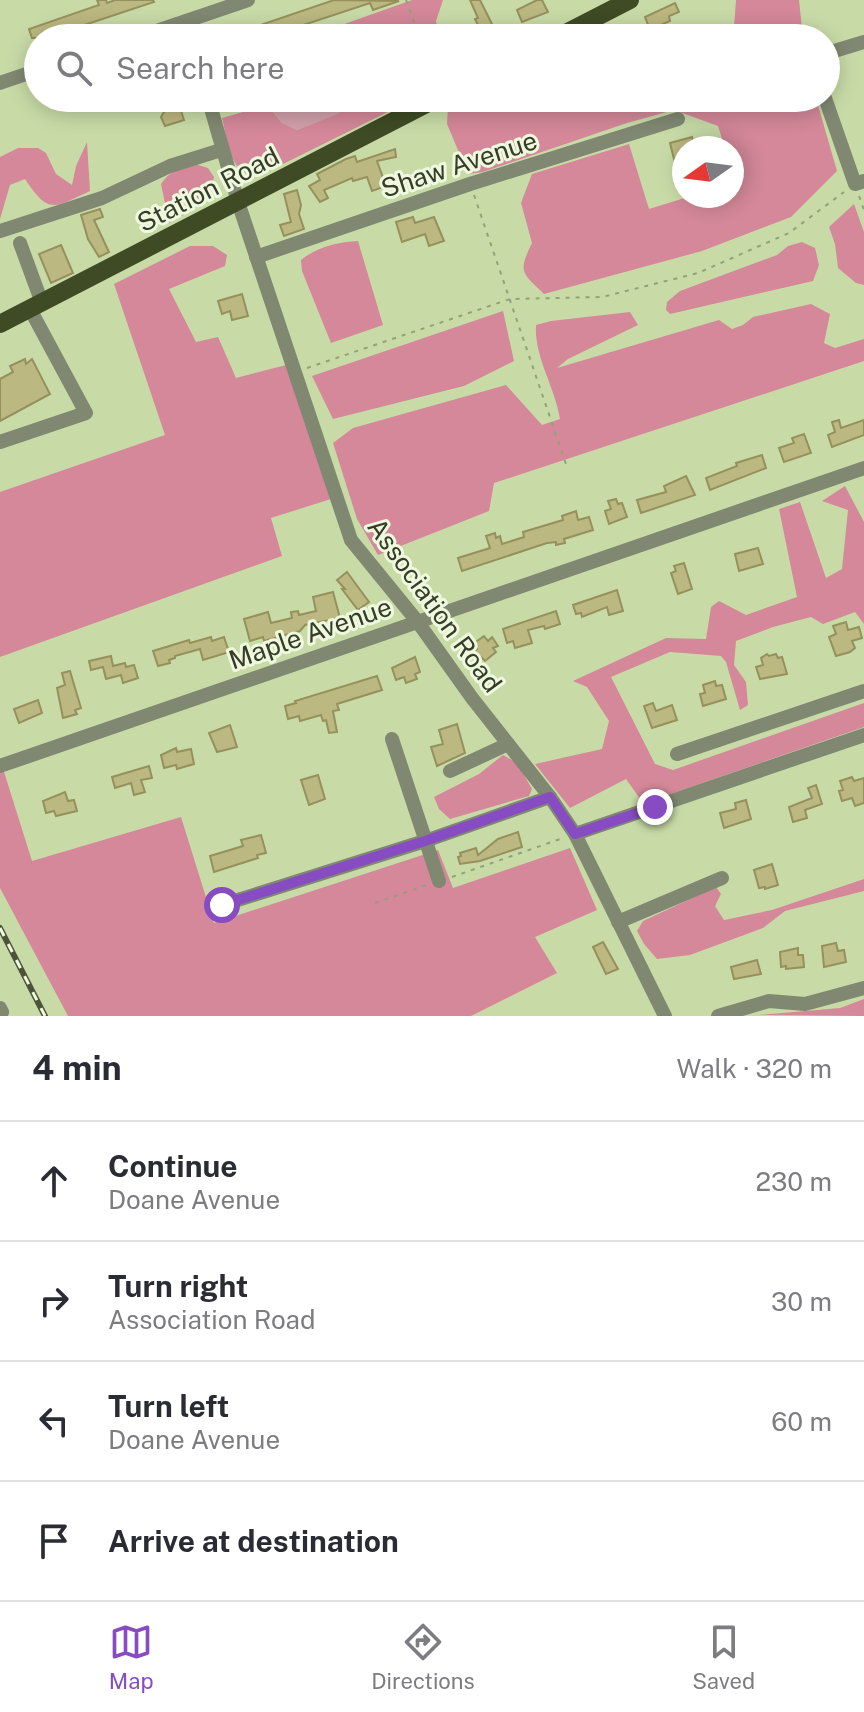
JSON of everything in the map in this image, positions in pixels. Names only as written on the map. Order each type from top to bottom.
[{"type":"main road","points":[[583,24],[630,0]]},
{"type":"main road","name":"Station Road","points":[[0,324],[411,112]]},
{"type":"street","points":[[179,24],[248,0]]},
{"type":"street","points":[[840,49],[864,42]]},
{"type":"street","points":[[0,83],[24,75]]},
{"type":"street","name":"Association Road","points":[[212,112],[221,150],[351,540],[417,621],[575,834],[665,1016]]},
{"type":"street","points":[[831,112],[860,182]]},
{"type":"street","name":"Shaw Avenue","points":[[256,257],[470,184],[678,119]]},
{"type":"street","points":[[0,231],[102,198],[170,166],[221,150]]},
{"type":"street","points":[[0,442],[86,413],[36,306],[20,243]]},
{"type":"street","name":"Maple Avenue","points":[[0,766],[864,468]]},
{"type":"street","points":[[677,754],[864,691]]},
{"type":"street","points":[[575,834],[864,735]]},
{"type":"street","points":[[392,739],[439,881]]},
{"type":"street","points":[[450,771],[508,744]]},
{"type":"street","points":[[222,905],[425,841],[550,797]]},
{"type":"street","points":[[618,922],[722,878]]},
{"type":"street","points":[[718,1016],[769,1001],[805,1004],[864,988]]},
{"type":"path","points":[[406,0],[415,24]]},
{"type":"path","points":[[295,372],[510,299],[602,297],[698,273],[789,233],[860,182],[864,210]]},
{"type":"path","points":[[470,184],[567,467]]},
{"type":"path","points":[[375,903],[575,834]]},
{"type":"shaded area","points":[[412,0],[443,0],[437,24],[344,24]]},
{"type":"shaded area","points":[[736,0],[799,0],[802,24],[734,24]]},
{"type":"shaded area","points":[[243,112],[273,112],[282,123],[297,130],[340,113],[388,112],[256,175],[247,174],[235,162],[222,118]]},
{"type":"shaded area","points":[[273,112],[342,112],[297,130],[282,123]]},
{"type":"shaded area","points":[[448,112],[667,112],[483,172],[468,174],[447,124]]},
{"type":"shaded area","points":[[680,112],[820,112],[837,171],[791,217],[702,251],[544,294],[526,276],[525,260],[532,243],[521,203],[532,174],[629,144],[649,209],[672,202],[672,208],[744,208],[744,136],[721,136],[718,126]]},
{"type":"shaded area","points":[[87,142],[90,191],[53,205],[40,198],[25,179],[10,185],[0,219],[0,157],[18,148],[38,148],[46,153],[56,174],[72,185],[76,166]]},
{"type":"shaded area","points":[[195,164],[208,168],[214,177],[208,194],[198,206],[169,223],[161,184],[176,170]]},
{"type":"shaded area","points":[[854,204],[864,232],[864,285],[856,283],[838,268],[829,227]]},
{"type":"shaded area","points":[[358,241],[383,325],[331,343],[302,271],[301,260],[328,246]]},
{"type":"shaded area","points":[[802,242],[815,248],[819,265],[813,281],[670,314],[666,310],[667,302],[680,291],[777,255],[788,246]]},
{"type":"shaded area","points":[[190,246],[213,246],[227,255],[225,266],[169,289],[196,342],[218,337],[236,378],[286,365],[331,499],[271,518],[282,556],[0,657],[0,492],[165,435],[114,284]]},
{"type":"shaded area","points":[[811,304],[830,314],[824,343],[835,348],[864,339],[864,361],[494,483],[489,511],[378,555],[357,519],[333,443],[353,428],[506,385],[542,425],[560,419],[538,349],[536,325],[630,312],[638,325],[568,359],[557,368],[719,320],[732,329],[753,317]]},
{"type":"shaded area","points":[[503,311],[514,361],[464,386],[333,419],[312,376]]},
{"type":"shaded area","points":[[845,486],[864,522],[864,624],[855,612],[823,624],[811,617],[736,641],[734,665],[746,682],[748,705],[740,710],[726,662],[721,656],[670,652],[611,677],[655,764],[673,770],[864,703],[864,727],[659,798],[641,800],[626,779],[570,808],[535,764],[602,749],[609,721],[587,687],[573,681],[666,638],[706,639],[711,607],[719,601],[746,615],[797,597],[779,509],[800,502],[826,578],[842,569],[848,510],[822,501]]},
{"type":"shaded area","points":[[503,755],[517,763],[532,789],[529,796],[450,819],[439,809],[434,797],[479,774]]},
{"type":"shaded area","points":[[0,759],[32,861],[181,817],[214,923],[438,850],[453,888],[570,848],[597,910],[535,937],[557,973],[471,1016],[68,1016],[0,888]]},
{"type":"shaded area","points":[[864,879],[864,891],[785,911],[763,928],[690,955],[657,959],[637,931],[643,921],[716,887],[721,894],[715,906],[724,920],[772,910]]},
{"type":"shaded area","points":[[864,999],[864,1016],[758,1015],[840,1008]]},
{"type":"building","points":[[97,0],[106,0],[107,3],[115,0],[154,2],[87,24],[44,24],[99,5]]},
{"type":"building","points":[[334,0],[399,1],[373,10],[370,3],[306,24],[264,24]]},
{"type":"building","points":[[470,0],[480,0],[492,24],[477,24],[475,19],[478,18]]},
{"type":"building","points":[[542,0],[548,12],[522,22],[517,10]]},
{"type":"building","points":[[675,3],[679,12],[669,16],[670,21],[663,24],[648,24],[645,17]]},
{"type":"building","points":[[164,112],[181,112],[184,120],[165,126],[161,117]]},
{"type":"building","points":[[395,149],[396,157],[377,161],[386,186],[372,191],[367,177],[353,181],[352,178],[324,190],[328,198],[320,202],[309,186],[320,180],[317,174],[346,159],[355,156],[357,162]]},
{"type":"building","points":[[297,190],[304,229],[284,236],[280,225],[291,222],[284,194]]},
{"type":"building","points":[[100,209],[103,217],[94,220],[109,252],[99,257],[88,239],[81,215]]},
{"type":"building","points":[[413,217],[415,223],[434,217],[444,241],[429,246],[425,234],[402,242],[396,222]]},
{"type":"building","points":[[61,245],[73,273],[51,283],[39,254]]},
{"type":"building","points":[[242,294],[248,316],[232,320],[230,311],[222,314],[218,301]]},
{"type":"building","points":[[25,359],[26,364],[32,359],[50,394],[0,421],[0,379],[13,372],[10,366]]},
{"type":"building","points":[[839,420],[841,428],[864,420],[864,435],[832,447],[828,435],[835,432],[832,422]]},
{"type":"building","points":[[804,434],[811,453],[784,462],[779,448],[794,443],[792,438]]},
{"type":"building","points":[[762,455],[766,468],[710,490],[706,478],[737,466],[736,463]]},
{"type":"building","points":[[686,476],[695,495],[641,513],[637,500],[666,492],[664,486]]},
{"type":"building","points":[[616,499],[618,504],[622,503],[627,517],[609,524],[605,511],[611,509],[608,501]]},
{"type":"building","points":[[576,511],[578,520],[589,517],[593,530],[564,539],[565,543],[547,543],[462,571],[458,558],[490,548],[486,536],[495,533],[496,538],[500,536],[502,544],[524,537],[523,532],[563,520],[562,516]]},
{"type":"building","points":[[758,548],[763,564],[739,571],[735,554]]},
{"type":"building","points":[[684,563],[692,589],[678,594],[671,573],[676,571],[674,566]]},
{"type":"building","points":[[347,572],[369,602],[358,610],[337,580]]},
{"type":"building","points":[[617,590],[623,611],[609,615],[607,607],[582,617],[581,613],[576,614],[573,605]]},
{"type":"building","points":[[333,592],[340,618],[305,625],[300,631],[264,641],[263,637],[250,641],[244,619],[268,612],[271,623],[292,618],[291,612],[298,611],[299,615],[316,611],[313,597]]},
{"type":"building","points":[[556,611],[560,624],[528,630],[532,643],[515,648],[513,641],[507,643],[503,629]]},
{"type":"building","points":[[846,622],[848,630],[859,627],[862,638],[852,641],[855,648],[850,652],[836,656],[829,637],[836,634],[833,626]]},
{"type":"building","points":[[484,636],[488,641],[492,637],[498,646],[493,648],[496,652],[485,661],[477,653],[471,653],[477,649],[473,644]]},
{"type":"building","points":[[211,637],[212,641],[224,637],[229,652],[203,660],[200,649],[175,656],[169,660],[170,663],[158,666],[153,651]]},
{"type":"building","points":[[767,654],[782,657],[787,674],[760,679],[756,667],[763,665],[761,658]]},
{"type":"building","points":[[111,656],[113,666],[125,663],[126,667],[134,665],[138,678],[123,683],[121,675],[106,679],[103,667],[91,670],[89,661]]},
{"type":"building","points":[[415,657],[420,672],[415,674],[417,679],[406,683],[404,677],[396,680],[392,668]]},
{"type":"building","points":[[70,671],[81,708],[75,710],[77,714],[63,718],[57,688],[65,685],[62,673]]},
{"type":"building","points":[[377,676],[382,690],[337,704],[339,710],[333,711],[337,732],[329,733],[326,720],[323,721],[321,715],[300,721],[299,716],[288,719],[285,706],[295,701]]},
{"type":"building","points":[[715,681],[716,686],[722,685],[726,699],[703,706],[700,694],[705,693],[703,685]]},
{"type":"building","points":[[38,700],[42,713],[19,723],[14,709]]},
{"type":"building","points":[[653,703],[656,711],[672,705],[677,720],[652,728],[644,706]]},
{"type":"building","points":[[457,724],[465,753],[437,766],[431,747],[443,744],[439,730]]},
{"type":"building","points":[[230,725],[237,747],[217,752],[209,733]]},
{"type":"building","points":[[176,748],[177,752],[191,749],[194,764],[177,769],[176,765],[164,768],[161,755]]},
{"type":"building","points":[[149,766],[152,778],[141,780],[145,792],[134,795],[131,783],[115,788],[112,777]]},
{"type":"building","points":[[318,775],[325,799],[309,805],[301,780]]},
{"type":"building","points":[[852,777],[854,781],[864,778],[864,803],[855,806],[852,798],[842,801],[839,791],[843,790],[840,781]]},
{"type":"building","points":[[816,785],[822,804],[805,810],[807,818],[793,822],[789,807],[812,798],[808,788]]},
{"type":"building","points":[[65,792],[68,801],[74,800],[77,811],[56,816],[54,811],[46,813],[43,801]]},
{"type":"building","points":[[746,800],[751,819],[724,828],[720,813],[736,809],[735,803]]},
{"type":"building","points":[[518,832],[522,847],[460,864],[460,853],[476,848],[478,855],[498,839]]},
{"type":"building","points":[[261,835],[266,853],[214,872],[210,856],[243,846],[241,840]]},
{"type":"building","points":[[772,864],[778,885],[759,888],[754,870]]},
{"type":"building","points":[[603,942],[618,969],[606,974],[593,947]]},
{"type":"building","points":[[836,943],[838,951],[844,950],[846,962],[824,967],[822,946]]},
{"type":"building","points":[[798,948],[798,955],[803,955],[804,967],[781,967],[780,952]]},
{"type":"building","points":[[757,960],[761,974],[734,979],[731,967]]},
{"type":"railway","points":[[0,928],[45,1016]]},
{"type":"route","points":[[222,905],[425,841],[550,797],[575,834],[655,807]]}]
